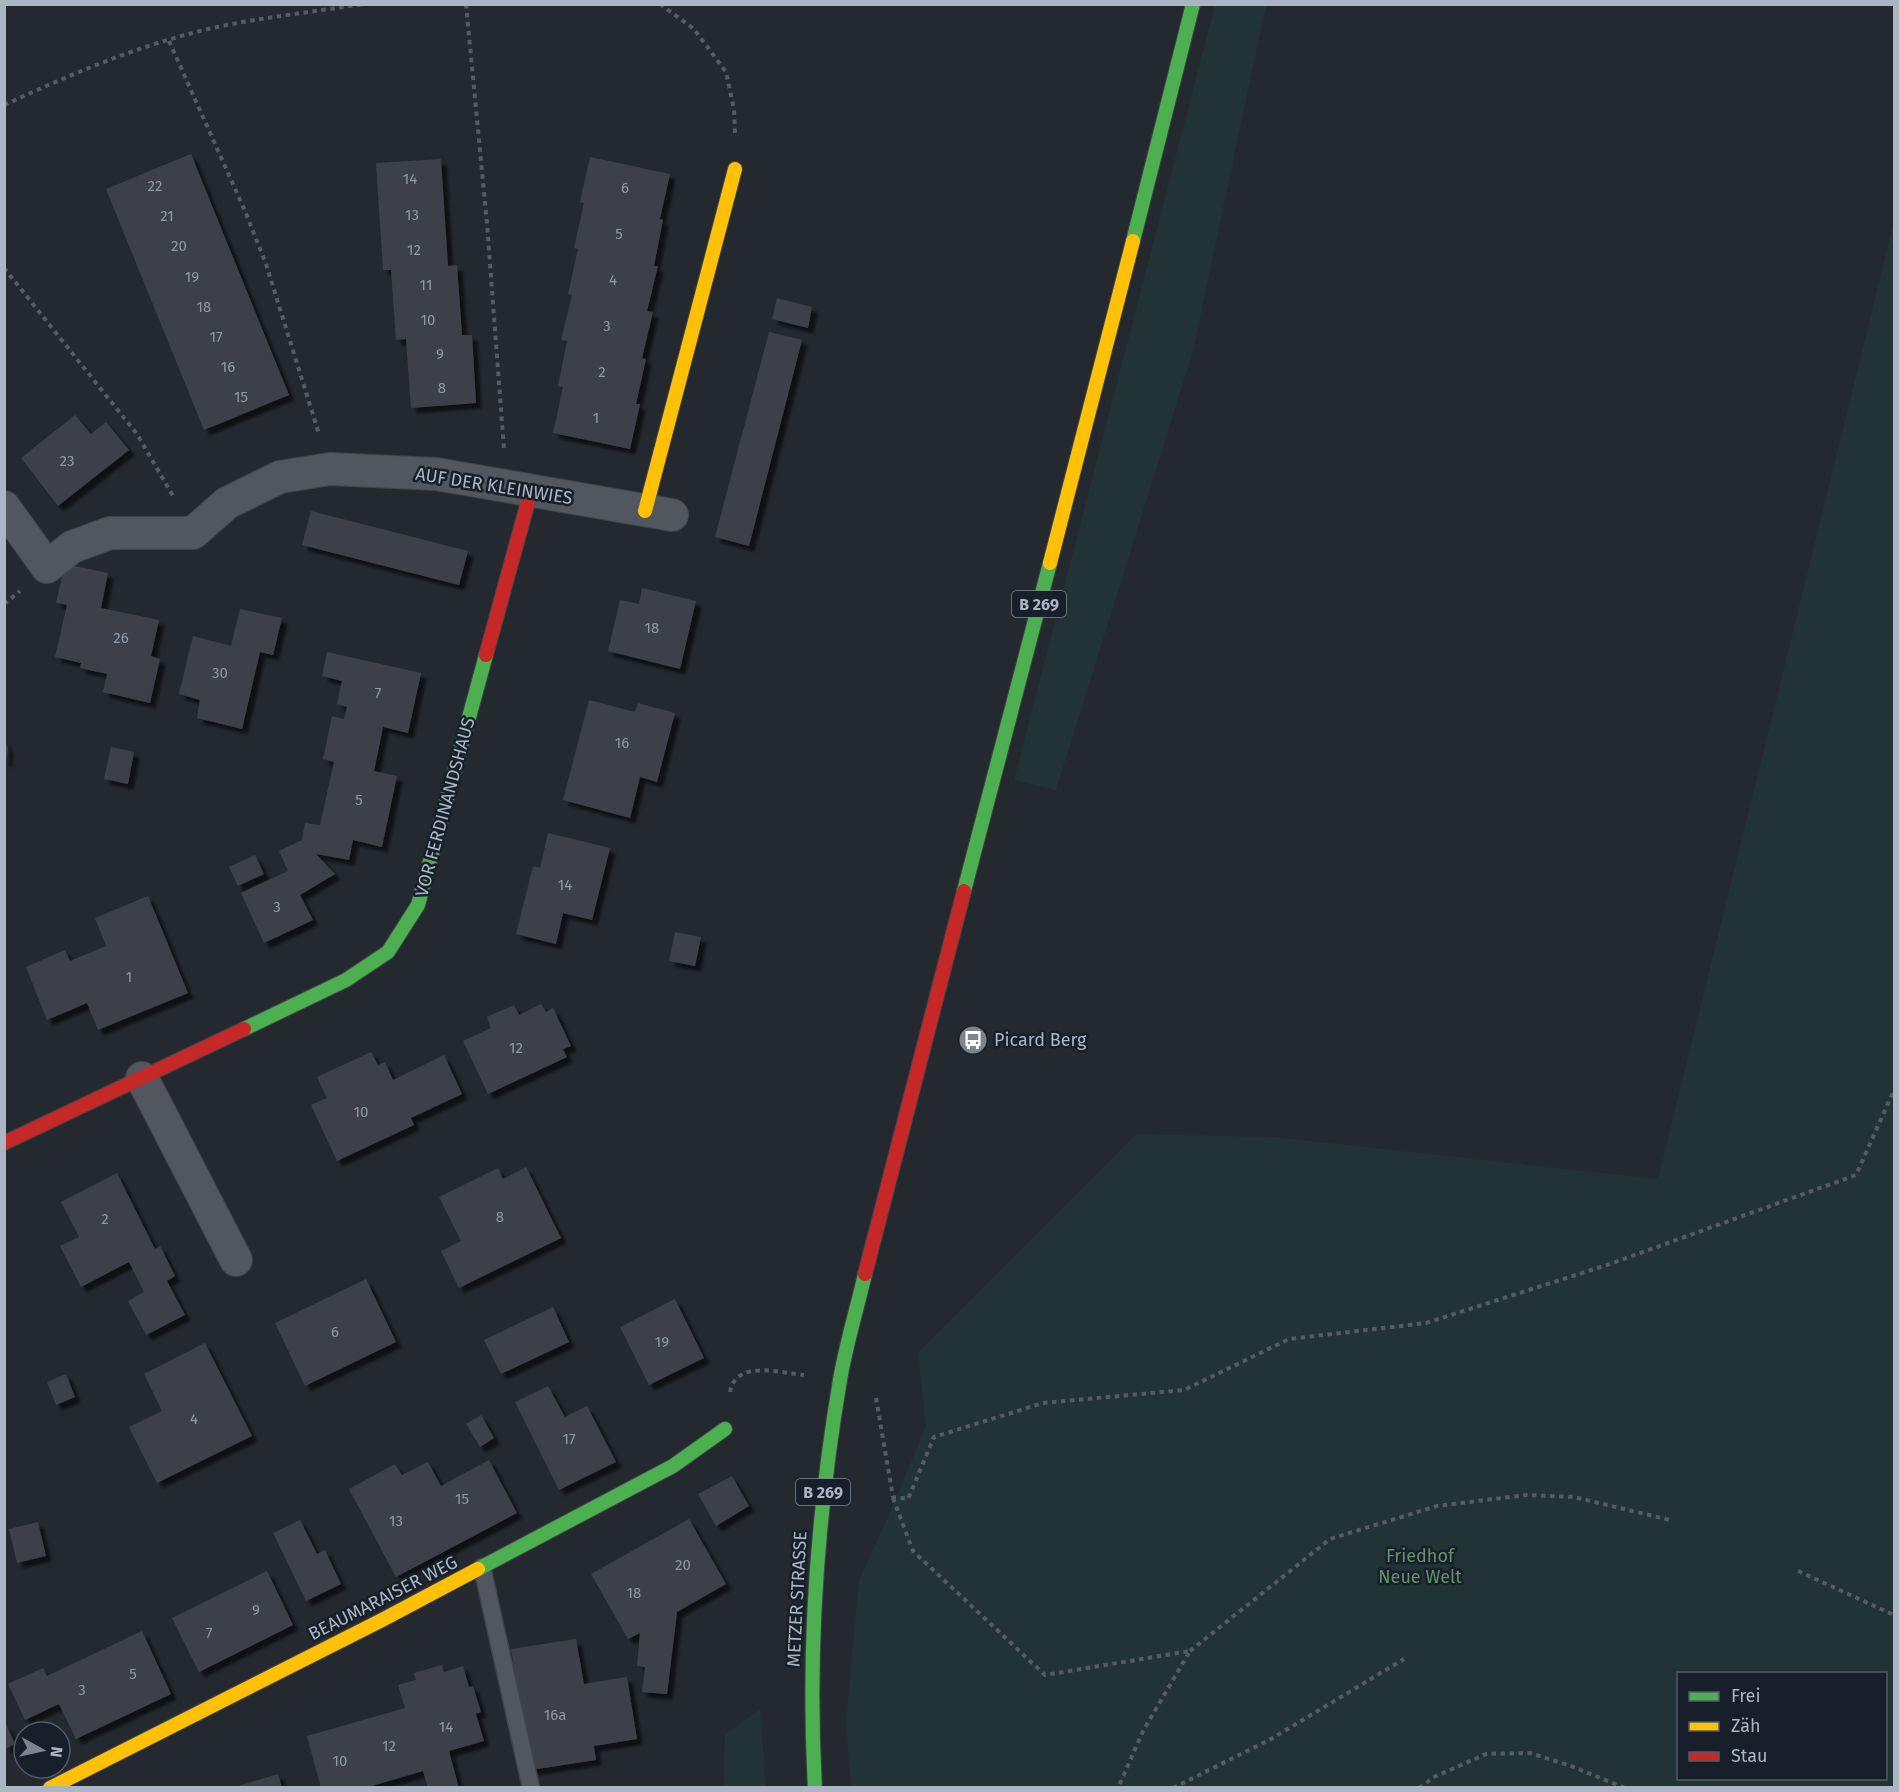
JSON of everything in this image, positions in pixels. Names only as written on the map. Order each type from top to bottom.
[{"type":"street","name":"METZER STRASSE","points":[[815,1788],[812,1734],[812,1630],[819,1524],[840,1378],[882,1203],[1066,501],[1193,4]]},
{"type":"street","name":"AUF DER KLEINWIES","points":[[193,533],[227,503],[280,477],[330,469],[436,474],[659,513],[735,169]]},
{"type":"street","name":"VOR FERDINANDSHAUS","points":[[4,1143],[346,980],[388,952],[418,905],[519,489]]},
{"type":"street","points":[[4,507],[47,567],[72,548],[110,533],[193,533]]},
{"type":"street","points":[[142,1078],[236,1260]]},
{"type":"street","name":"BEAUMARAISER WEG","points":[[50,1788],[382,1620],[673,1466],[725,1429]]},
{"type":"lane","points":[[482,1567],[531,1788]]},
{"type":"path","points":[[4,105],[110,58],[169,41],[231,24],[363,4]]},
{"type":"path","points":[[466,4],[487,224],[519,489]]},
{"type":"path","points":[[660,4],[694,29],[726,72],[734,110],[735,169]]},
{"type":"path","points":[[169,41],[245,211],[266,264],[330,469]]},
{"type":"path","points":[[4,268],[137,434],[193,533]]},
{"type":"path","points":[[893,1497],[908,1499],[934,1437],[1043,1403],[1184,1390],[1289,1339],[1426,1323],[1607,1265],[1856,1175],[1894,1090]]},
{"type":"path","points":[[725,1429],[731,1387],[740,1376],[752,1370],[840,1378],[868,1383],[876,1393],[893,1497],[913,1551],[1044,1675],[1190,1652]]},
{"type":"path","points":[[1118,1788],[1143,1731],[1190,1652],[1330,1539],[1437,1506],[1526,1495],[1574,1497],[1670,1520]]},
{"type":"path","points":[[1798,1570],[1894,1615]]},
{"type":"path","points":[[1173,1788],[1271,1740],[1404,1659]]},
{"type":"path","points":[[1419,1788],[1434,1777],[1485,1754],[1530,1753],[1571,1766],[1625,1788]]},
{"type":"green space","points":[[1215,5],[1266,5],[1193,351],[1056,790],[1014,780]]},
{"type":"green space","name":"Friedhof Neue Welt","points":[[1894,222],[1894,1787],[851,1787],[846,1723],[859,1580],[926,1426],[918,1353],[1136,1134],[1273,1137],[1658,1179]]},
{"type":"green space","points":[[760,1709],[766,1787],[724,1787],[725,1734]]},
{"type":"building","points":[[191,154],[289,395],[204,430],[106,189]]},
{"type":"building","points":[[590,157],[670,174],[660,219],[663,220],[654,266],[658,266],[647,311],[653,312],[642,358],[646,359],[636,404],[640,404],[630,449],[553,433],[563,387],[558,386],[567,341],[561,340],[572,295],[568,294],[578,249],[574,248],[584,203],[580,202]]},
{"type":"building","points":[[441,159],[448,266],[457,265],[462,335],[472,335],[476,403],[411,408],[406,339],[396,340],[391,270],[383,270],[376,163]]},
{"type":"building","points":[[777,298],[812,307],[808,328],[772,319]]},
{"type":"building","points":[[769,332],[802,340],[749,546],[715,537]]},
{"type":"building","points":[[75,415],[91,434],[106,422],[129,450],[58,506],[21,458]]},
{"type":"building","points":[[311,511],[468,551],[459,585],[302,545]]},
{"type":"building","points":[[65,564],[108,573],[101,608],[159,620],[151,656],[160,659],[150,703],[103,692],[107,674],[80,668],[81,663],[55,657],[67,605],[56,603]]},
{"type":"building","points":[[642,588],[696,601],[680,669],[608,651],[620,600],[639,604]]},
{"type":"building","points":[[240,609],[282,618],[273,655],[260,652],[242,729],[197,718],[200,700],[179,694],[193,636],[231,646]]},
{"type":"building","points":[[327,652],[421,673],[408,733],[383,727],[374,771],[397,776],[382,847],[353,840],[349,860],[316,854],[335,874],[300,895],[313,920],[264,943],[241,893],[288,871],[279,851],[302,840],[305,823],[320,825],[334,762],[323,759],[332,716],[344,719],[347,707],[337,704],[342,681],[322,676]]},
{"type":"building","points":[[589,700],[635,712],[638,703],[675,713],[657,782],[640,777],[630,818],[563,800]]},
{"type":"building","points":[[4,738],[8,749],[6,762],[4,762]]},
{"type":"building","points":[[111,747],[134,752],[128,784],[104,779]]},
{"type":"building","points":[[548,833],[610,848],[592,920],[563,913],[556,944],[516,934],[533,866],[540,868]]},
{"type":"building","points":[[255,855],[264,874],[238,886],[229,867]]},
{"type":"building","points":[[148,896],[188,993],[98,1030],[87,1003],[47,1020],[26,967],[65,950],[70,961],[106,946],[95,918]]},
{"type":"building","points":[[675,932],[701,937],[695,966],[669,961]]},
{"type":"building","points":[[541,1004],[546,1012],[553,1008],[571,1046],[563,1049],[567,1057],[488,1094],[463,1041],[491,1028],[487,1017],[514,1005],[519,1015]]},
{"type":"building","points":[[371,1052],[378,1065],[385,1062],[393,1080],[444,1055],[462,1094],[411,1118],[414,1125],[337,1161],[311,1105],[327,1098],[317,1077]]},
{"type":"building","points":[[526,1167],[561,1238],[459,1288],[441,1251],[461,1241],[439,1197],[498,1168],[503,1179]]},
{"type":"building","points":[[117,1173],[155,1249],[160,1246],[175,1276],[167,1281],[185,1315],[146,1335],[128,1301],[144,1292],[129,1262],[81,1287],[60,1246],[79,1237],[61,1202]]},
{"type":"building","points":[[366,1279],[396,1342],[305,1386],[275,1323]]},
{"type":"building","points":[[675,1299],[704,1358],[649,1385],[620,1327]]},
{"type":"building","points":[[553,1307],[569,1342],[501,1374],[484,1340]]},
{"type":"building","points":[[205,1343],[252,1436],[157,1483],[129,1427],[162,1411],[144,1374]]},
{"type":"building","points":[[66,1374],[75,1397],[56,1405],[47,1382]]},
{"type":"building","points":[[548,1386],[565,1417],[587,1406],[616,1462],[559,1490],[515,1402]]},
{"type":"building","points":[[481,1415],[494,1438],[480,1447],[466,1424]]},
{"type":"building","points":[[489,1460],[517,1513],[396,1577],[349,1489],[395,1464],[402,1475],[428,1462],[441,1486]]},
{"type":"building","points":[[732,1476],[749,1506],[716,1526],[698,1494]]},
{"type":"building","points":[[689,1519],[726,1584],[677,1612],[667,1694],[642,1692],[645,1667],[637,1666],[640,1633],[628,1639],[591,1574]]},
{"type":"building","points":[[300,1520],[317,1554],[325,1550],[341,1584],[306,1601],[273,1533]]},
{"type":"building","points":[[38,1522],[46,1556],[17,1563],[9,1529]]},
{"type":"building","points":[[267,1571],[293,1625],[199,1672],[172,1618]]},
{"type":"building","points":[[142,1631],[171,1694],[76,1739],[72,1731],[72,1720],[67,1720],[59,1704],[25,1720],[8,1684],[43,1668],[47,1676]]},
{"type":"building","points":[[576,1639],[584,1684],[627,1677],[637,1739],[594,1746],[596,1760],[531,1770],[511,1649]]},
{"type":"building","points":[[442,1665],[444,1672],[463,1666],[469,1687],[473,1686],[481,1712],[476,1714],[484,1741],[449,1751],[459,1788],[428,1788],[423,1771],[365,1788],[321,1788],[307,1736],[405,1708],[398,1685],[416,1680],[414,1673]]},
{"type":"building","points":[[5,1722],[12,1737],[12,1746],[5,1749]]},
{"type":"building","points":[[278,1774],[282,1788],[235,1788],[235,1787]]},
{"type":"traffic: fast","points":[[1133,241],[1193,4]]},
{"type":"traffic: fast","points":[[964,891],[1050,563]]},
{"type":"traffic: fast","points":[[244,1029],[346,980],[388,952],[418,905],[486,655]]},
{"type":"traffic: fast","points":[[815,1788],[812,1685],[820,1532],[840,1380],[865,1274]]},
{"type":"traffic: fast","points":[[478,1569],[673,1466],[725,1429]]},
{"type":"traffic: slow","points":[[645,511],[735,169]]},
{"type":"traffic: slow","points":[[1050,563],[1133,241]]},
{"type":"traffic: slow","points":[[50,1788],[478,1569]]},
{"type":"traffic: jam","points":[[486,655],[531,491]]},
{"type":"traffic: jam","points":[[865,1274],[964,891]]},
{"type":"traffic: jam","points":[[4,1143],[244,1029]]},
{"type":"place","name":"Picard Berg","points":[[973,1040]]}]
